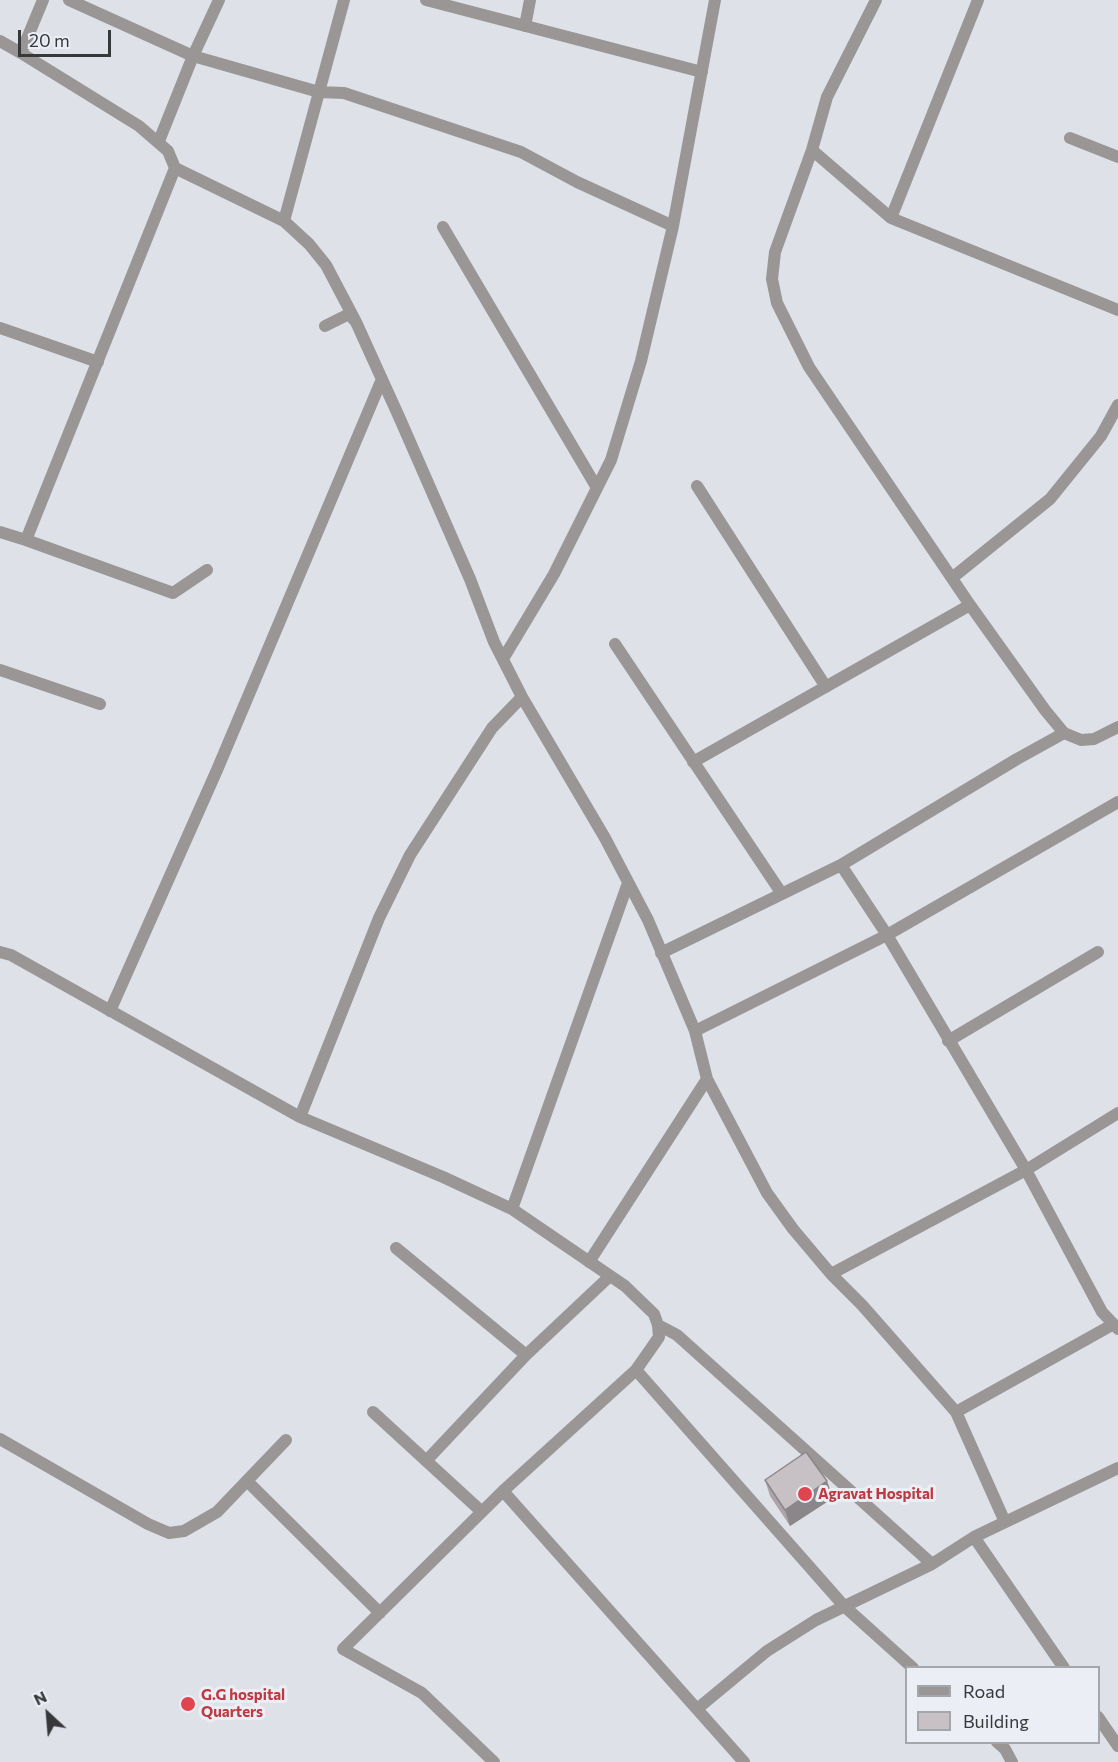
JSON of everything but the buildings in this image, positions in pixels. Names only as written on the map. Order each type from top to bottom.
[{"type":"street","points":[[21,52],[43,0]]},
{"type":"street","points":[[69,0],[193,56],[319,92],[344,93],[521,152],[577,182],[673,226]]},
{"type":"street","points":[[159,141],[193,56],[219,0]]},
{"type":"street","points":[[284,221],[344,0]]},
{"type":"street","points":[[426,0],[702,72]]},
{"type":"street","points":[[525,26],[530,0]]},
{"type":"street","points":[[502,659],[554,574],[611,460],[637,372],[673,226],[715,0]]},
{"type":"street","points":[[876,0],[827,97],[812,150],[775,252],[772,279],[777,303],[809,367],[970,605],[1064,734],[1081,740],[1094,739],[1111,733],[1118,727]]},
{"type":"street","points":[[891,218],[978,0]]},
{"type":"street","points":[[0,41],[139,126],[168,151],[175,168],[284,221],[309,244],[326,264],[382,379],[470,579],[502,659],[605,838],[648,920],[695,1031],[707,1079],[767,1193],[793,1229],[831,1274],[862,1305],[956,1412],[1005,1522]]},
{"type":"street","points":[[1070,138],[1118,157]]},
{"type":"street","points":[[812,150],[891,218],[1118,310]]},
{"type":"street","points":[[26,540],[175,168]]},
{"type":"street","points":[[443,227],[597,488]]},
{"type":"street","points":[[325,326],[349,314],[356,322]]},
{"type":"street","points":[[0,328],[98,362]]},
{"type":"street","points":[[110,1011],[217,770],[382,379]]},
{"type":"street","points":[[952,578],[1050,499],[1101,436],[1118,405]]},
{"type":"street","points":[[697,486],[826,687]]},
{"type":"street","points":[[0,532],[173,593],[207,570]]},
{"type":"street","points":[[693,762],[970,605]]},
{"type":"street","points":[[615,644],[782,894]]},
{"type":"street","points":[[0,670],[100,704]]},
{"type":"street","points":[[300,1117],[379,918],[410,855],[492,728],[522,697]]},
{"type":"street","points":[[661,954],[841,864],[1017,759],[1064,734]]},
{"type":"street","points":[[695,1031],[887,935],[1118,802]]},
{"type":"street","points":[[841,864],[887,935],[1026,1170],[1102,1312],[1115,1327],[956,1412]]},
{"type":"street","points":[[512,1209],[628,883]]},
{"type":"street","points":[[0,952],[11,955],[300,1117],[443,1177],[512,1209],[610,1276],[654,1314],[659,1337],[636,1370],[503,1491],[343,1649],[422,1693],[494,1762]]},
{"type":"street","points":[[948,1041],[1098,952]]},
{"type":"street","points":[[589,1262],[707,1079]]},
{"type":"street","points":[[831,1274],[1026,1170],[1118,1113]]},
{"type":"street","points":[[396,1248],[526,1355]]},
{"type":"street","points":[[426,1461],[526,1355],[610,1276]]},
{"type":"street","points":[[658,1324],[677,1335],[932,1564]]},
{"type":"street","points":[[636,1370],[844,1606],[911,1666]]},
{"type":"street","points":[[373,1412],[482,1512]]},
{"type":"street","points":[[0,1439],[148,1524],[169,1533],[184,1531],[217,1512],[286,1440]]},
{"type":"street","points":[[697,1709],[767,1651],[816,1620],[932,1564],[974,1537],[1118,1468]]},
{"type":"street","points":[[247,1481],[380,1613]]},
{"type":"street","points":[[503,1491],[744,1762]]},
{"type":"street","points":[[974,1537],[1063,1666]]},
{"type":"street","points":[[1100,1721],[1118,1746]]},
{"type":"street","points":[[998,1744],[1005,1749],[1012,1762]]},
{"type":"place","name":"Agravat Hospital","points":[[805,1494]]},
{"type":"place","name":"G.G hospital Quarters","points":[[188,1704]]}]
